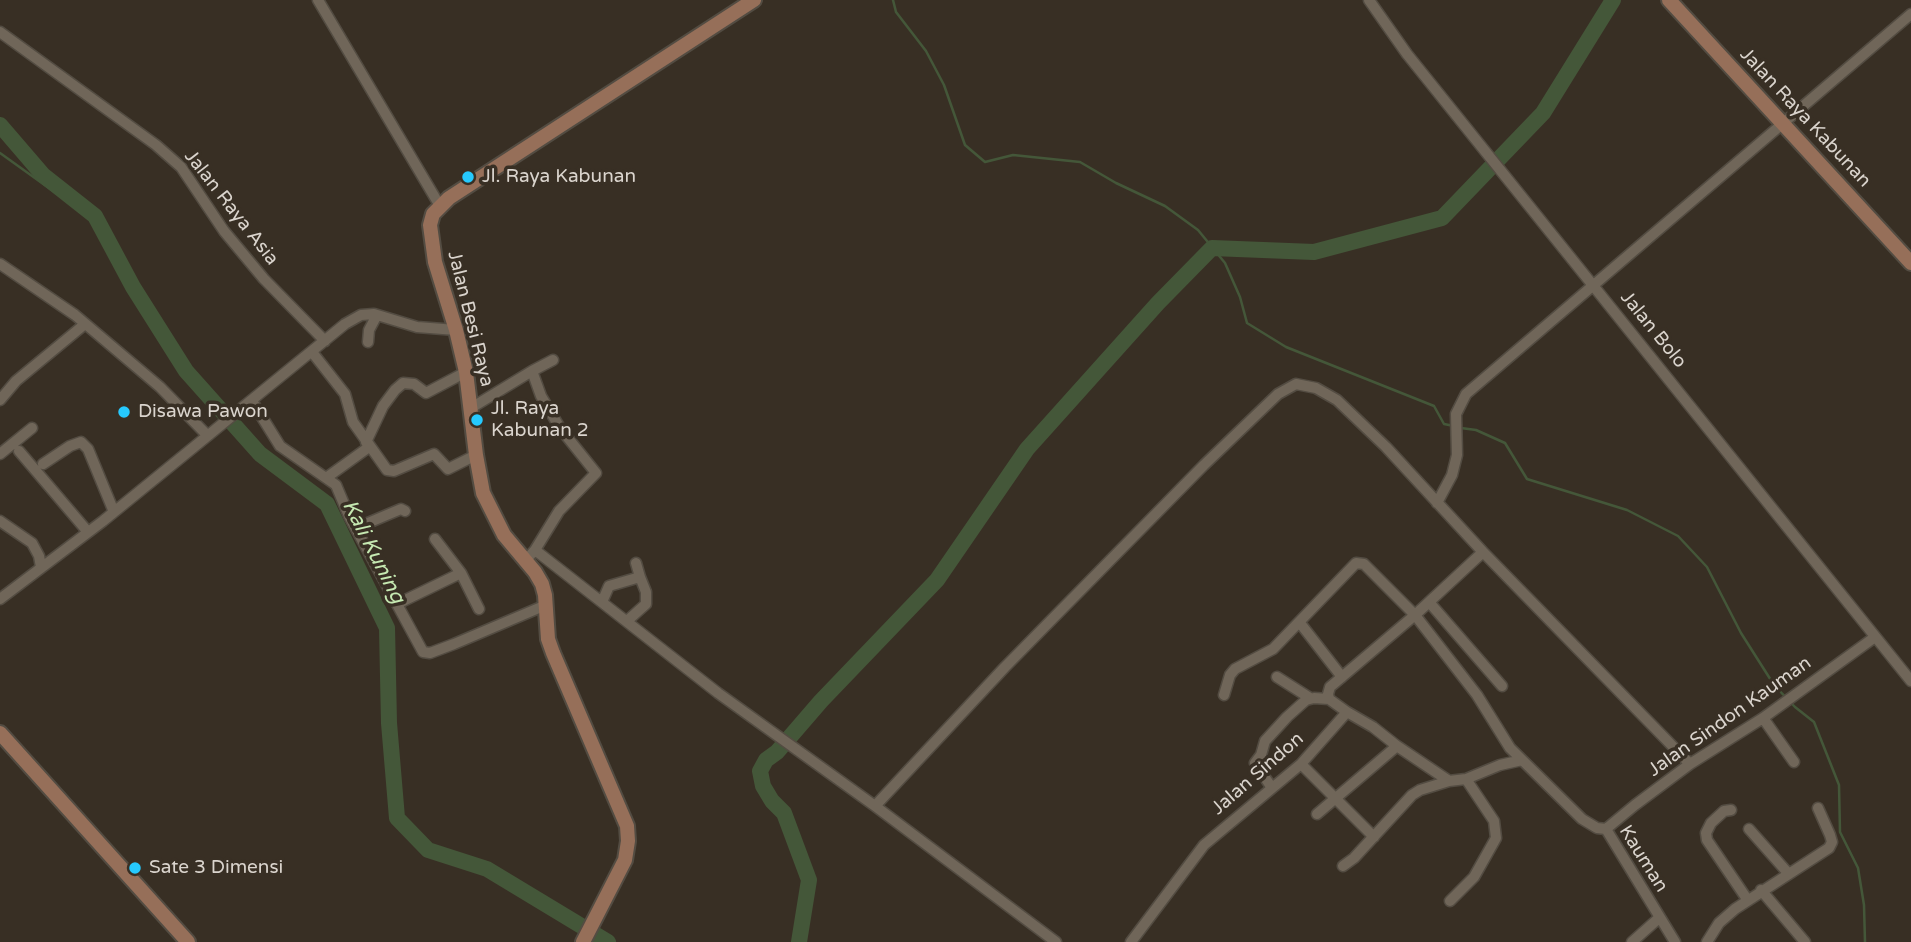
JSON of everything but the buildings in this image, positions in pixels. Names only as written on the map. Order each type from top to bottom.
[{"type":"street","points":[[318,0],[440,206],[754,0]]},
{"type":"street","name":"Jalan Bolo","points":[[1369,0],[1407,54],[1911,681]]},
{"type":"street","name":"Jalan Raya Kabunan","points":[[1669,0],[1911,263]]},
{"type":"street","points":[[1437,503],[1452,475],[1457,455],[1456,418],[1460,404],[1473,387],[1911,14]]},
{"type":"street","name":"Jalan Raya Asia","points":[[0,32],[156,145],[181,167],[224,231],[264,279],[325,341]]},
{"type":"street","name":"Jalan Besi Raya","points":[[440,206],[433,214],[430,237],[466,372],[480,482],[488,505],[504,535],[542,584],[548,639],[627,826],[625,860],[583,942]]},
{"type":"street","points":[[0,264],[41,290],[85,324],[160,387],[207,436]]},
{"type":"street","points":[[0,599],[114,512],[345,324],[361,315],[377,315],[417,327],[456,330]]},
{"type":"street","points":[[368,342],[369,330],[377,315]]},
{"type":"street","points":[[0,400],[16,380],[85,324]]},
{"type":"street","points":[[312,352],[345,394],[350,417],[384,468],[390,471],[430,454],[437,456],[448,469],[476,455]]},
{"type":"street","points":[[471,408],[553,360]]},
{"type":"street","points":[[526,561],[559,511],[596,473],[543,401],[532,371]]},
{"type":"street","points":[[326,478],[367,444],[383,406],[403,383],[414,384],[426,393],[466,372]]},
{"type":"street","points":[[875,806],[1005,667],[1204,465],[1287,387],[1296,384],[1306,384],[1337,400],[1386,447],[1483,552],[1690,764]]},
{"type":"street","points":[[252,401],[280,446],[336,485],[341,492],[356,528],[422,650],[428,653],[546,605]]},
{"type":"street","points":[[0,454],[32,428]]},
{"type":"street","points":[[43,464],[81,442],[88,449],[114,512]]},
{"type":"street","points":[[19,450],[88,532]]},
{"type":"street","points":[[356,528],[401,509],[405,511]]},
{"type":"street","points":[[0,521],[32,543],[39,556],[41,568]]},
{"type":"street","points":[[435,539],[461,573],[480,609]]},
{"type":"street","points":[[535,550],[751,718],[875,806],[1056,942]]},
{"type":"street","points":[[1329,699],[1328,690],[1483,552]]},
{"type":"street","points":[[1224,695],[1230,675],[1235,670],[1266,654],[1359,562],[1415,615],[1477,695],[1510,748],[1500,765]]},
{"type":"street","points":[[627,621],[646,604],[646,592],[636,563]]},
{"type":"street","points":[[397,604],[461,573]]},
{"type":"street","points":[[602,602],[609,586],[640,577]]},
{"type":"street","points":[[1429,602],[1502,686]]},
{"type":"street","points":[[1300,623],[1342,677]]},
{"type":"street","name":"Jalan Sindon Kauman","points":[[1606,829],[1690,764],[1763,718],[1875,637]]},
{"type":"street","points":[[1277,677],[1310,698],[1329,699],[1449,781]]},
{"type":"street","points":[[1272,788],[1255,763],[1272,732],[1310,698]]},
{"type":"street","name":"Jalan Sindon","points":[[1131,942],[1204,845],[1301,764],[1347,712]]},
{"type":"street","points":[[1763,718],[1794,762]]},
{"type":"street","points":[[0,733],[188,942]]},
{"type":"street","points":[[1317,814],[1397,746]]},
{"type":"street","name":"Kauman","points":[[1510,748],[1582,819],[1597,828],[1606,829],[1675,942]]},
{"type":"street","points":[[1343,866],[1420,790],[1466,779],[1500,765],[1522,760]]},
{"type":"street","points":[[1301,764],[1374,836]]},
{"type":"street","points":[[1450,901],[1474,877],[1496,838],[1494,821],[1466,779]]},
{"type":"street","points":[[1707,942],[1719,923],[1747,900],[1829,848],[1832,842],[1818,808]]},
{"type":"street","points":[[1731,810],[1724,811],[1711,823],[1706,833],[1707,840],[1747,900]]},
{"type":"street","points":[[1749,829],[1788,873]]},
{"type":"street","points":[[1761,890],[1805,942]]},
{"type":"street","points":[[1632,942],[1659,918]]},
{"type":"waterway","points":[[893,0],[896,12],[926,51],[944,85],[965,145],[985,162],[1013,155],[1080,162],[1116,183],[1165,206],[1198,230],[1225,263],[1240,297],[1247,323],[1286,347],[1434,406],[1444,424],[1454,426]]},
{"type":"waterway","points":[[799,942],[809,880],[784,813],[772,801],[763,786],[760,771],[766,760],[777,752],[821,701],[937,580],[1027,449],[1158,303],[1212,248],[1314,252],[1442,218],[1543,113],[1613,0]]},
{"type":"waterway","name":"Kali Kuning","points":[[0,125],[43,175],[95,216],[133,287],[186,371],[260,454],[327,504],[387,628],[389,723],[397,818],[428,850],[487,869],[608,942]]},
{"type":"waterway","points":[[0,153],[92,219],[96,225]]},
{"type":"waterway","points":[[1461,428],[1476,430],[1505,443],[1527,479],[1627,510],[1678,536],[1707,567],[1741,633],[1774,685],[1814,722],[1839,785],[1840,832],[1858,868],[1864,905],[1865,942]]},
{"type":"place","name":"Jl. Raya Kabunan","points":[[468,177]]},
{"type":"place","name":"Disawa Pawon","points":[[124,412]]},
{"type":"place","name":"Jl. Raya Kabunan 2","points":[[477,420]]},
{"type":"place","name":"Sate 3 Dimensi","points":[[135,868]]}]
